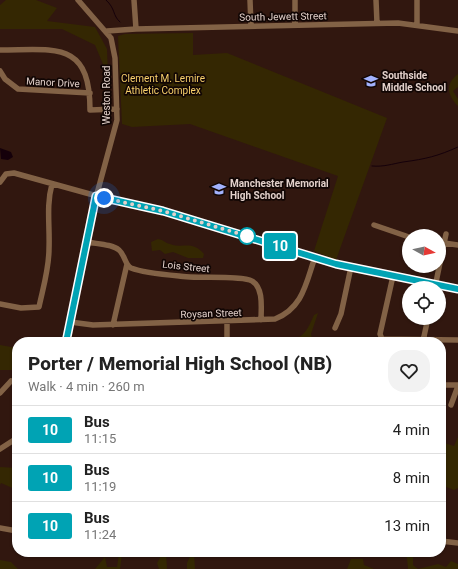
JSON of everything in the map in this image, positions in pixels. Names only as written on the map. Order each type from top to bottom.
[{"type":"street","name":"Weston Road","points":[[67,337],[96,196],[115,130],[117,109],[114,50],[111,38],[107,31],[78,0]]},
{"type":"street","points":[[134,0],[136,29]]},
{"type":"street","points":[[250,0],[251,26]]},
{"type":"street","points":[[295,0],[295,25]]},
{"type":"street","points":[[376,0],[377,23]]},
{"type":"street","points":[[417,0],[417,26]]},
{"type":"street","name":"South Jewett Street","points":[[107,31],[398,22],[458,31]]},
{"type":"street","points":[[0,50],[52,50],[68,55],[77,61],[83,69],[88,81],[90,93],[90,117]]},
{"type":"street","name":"Manor Drive","points":[[0,71],[10,84],[23,90],[90,93]]},
{"type":"street","points":[[90,110],[117,109]]},
{"type":"street","points":[[0,182],[6,174],[14,173],[96,196],[163,211],[350,267],[414,281]]},
{"type":"street","points":[[0,304],[21,308],[39,307],[49,261],[50,241],[47,215],[52,184]]},
{"type":"street","points":[[374,225],[402,235]]},
{"type":"street","points":[[87,242],[116,248],[122,253],[127,264],[113,325]]},
{"type":"street","points":[[446,243],[458,245]]},
{"type":"street","name":"Roysan Street","points":[[70,322],[83,325],[113,325],[227,322],[275,319],[291,310],[301,295],[316,257]]},
{"type":"street","name":"Lois Street","points":[[127,264],[134,269],[180,277],[247,278],[255,283],[259,291],[261,320]]},
{"type":"street","points":[[335,328],[341,314],[350,267]]},
{"type":"street","points":[[381,337],[380,334],[393,276]]},
{"type":"street","points":[[446,287],[458,289]]},
{"type":"street","points":[[227,322],[227,337]]},
{"type":"street","points":[[424,337],[426,325]]},
{"type":"street","points":[[446,340],[458,340]]},
{"type":"street","points":[[0,393],[11,381]]},
{"type":"street","points":[[446,385],[458,386],[451,405]]},
{"type":"street","points":[[0,449],[12,441]]},
{"type":"street","points":[[0,528],[12,530]]},
{"type":"street","points":[[446,542],[458,543]]},
{"type":"green space","points":[[6,0],[36,0],[57,8],[47,21],[95,27],[107,49],[108,76],[95,45],[62,29],[0,29],[0,5]]},
{"type":"green space","name":"Clement M. Lemire Athletic Complex","points":[[193,33],[193,55],[227,53],[387,118],[336,260],[314,251],[338,176],[190,124],[132,127],[122,124],[118,36],[125,34]]},
{"type":"green space","points":[[458,74],[458,87],[453,91],[458,99],[458,106],[450,94],[449,86]]},
{"type":"green space","points":[[158,239],[168,244],[196,247],[204,254],[203,258],[188,258],[173,252],[165,254],[160,250],[152,251],[151,242]]},
{"type":"green space","points":[[318,313],[311,334],[312,337],[299,337],[308,328],[314,315]]},
{"type":"green space","points":[[0,345],[12,347],[12,370],[0,370]]},
{"type":"green space","points":[[458,437],[458,488],[454,490],[446,487],[446,444],[454,446]]},
{"type":"green space","points":[[0,467],[12,468],[12,488],[1,483],[0,485]]},
{"type":"green space","points":[[105,557],[107,567],[117,567],[119,557],[122,557],[120,569],[95,569]]},
{"type":"green space","points":[[166,557],[167,569],[159,569],[157,563],[160,558]]},
{"type":"green space","points":[[190,557],[194,557],[195,569],[187,569],[187,563]]},
{"type":"green space","points":[[406,557],[413,557],[413,565],[418,569],[408,569]]},
{"type":"green space","points":[[351,559],[363,559],[364,565],[374,569],[347,569]]},
{"type":"green space","points":[[0,560],[11,562],[18,569],[0,569]]},
{"type":"green space","points":[[451,561],[458,564],[458,569],[418,569],[438,564],[446,567]]},
{"type":"shaded area","points":[[0,148],[11,152],[13,157],[8,160],[1,159]]},
{"type":"waterway","points":[[106,0],[120,22]]},
{"type":"waterway","points":[[372,166],[384,166],[425,158],[438,155],[458,147]]},
{"type":"bus line","name":"10","points":[[67,337],[96,196],[163,211],[336,264],[458,289]]},
{"type":"place","name":"Southside Middle School","points":[[371,81]]},
{"type":"place","name":"Manchester Memorial High School","points":[[219,189]]},
{"type":"route","points":[[104,198],[163,211],[247,236]]}]
